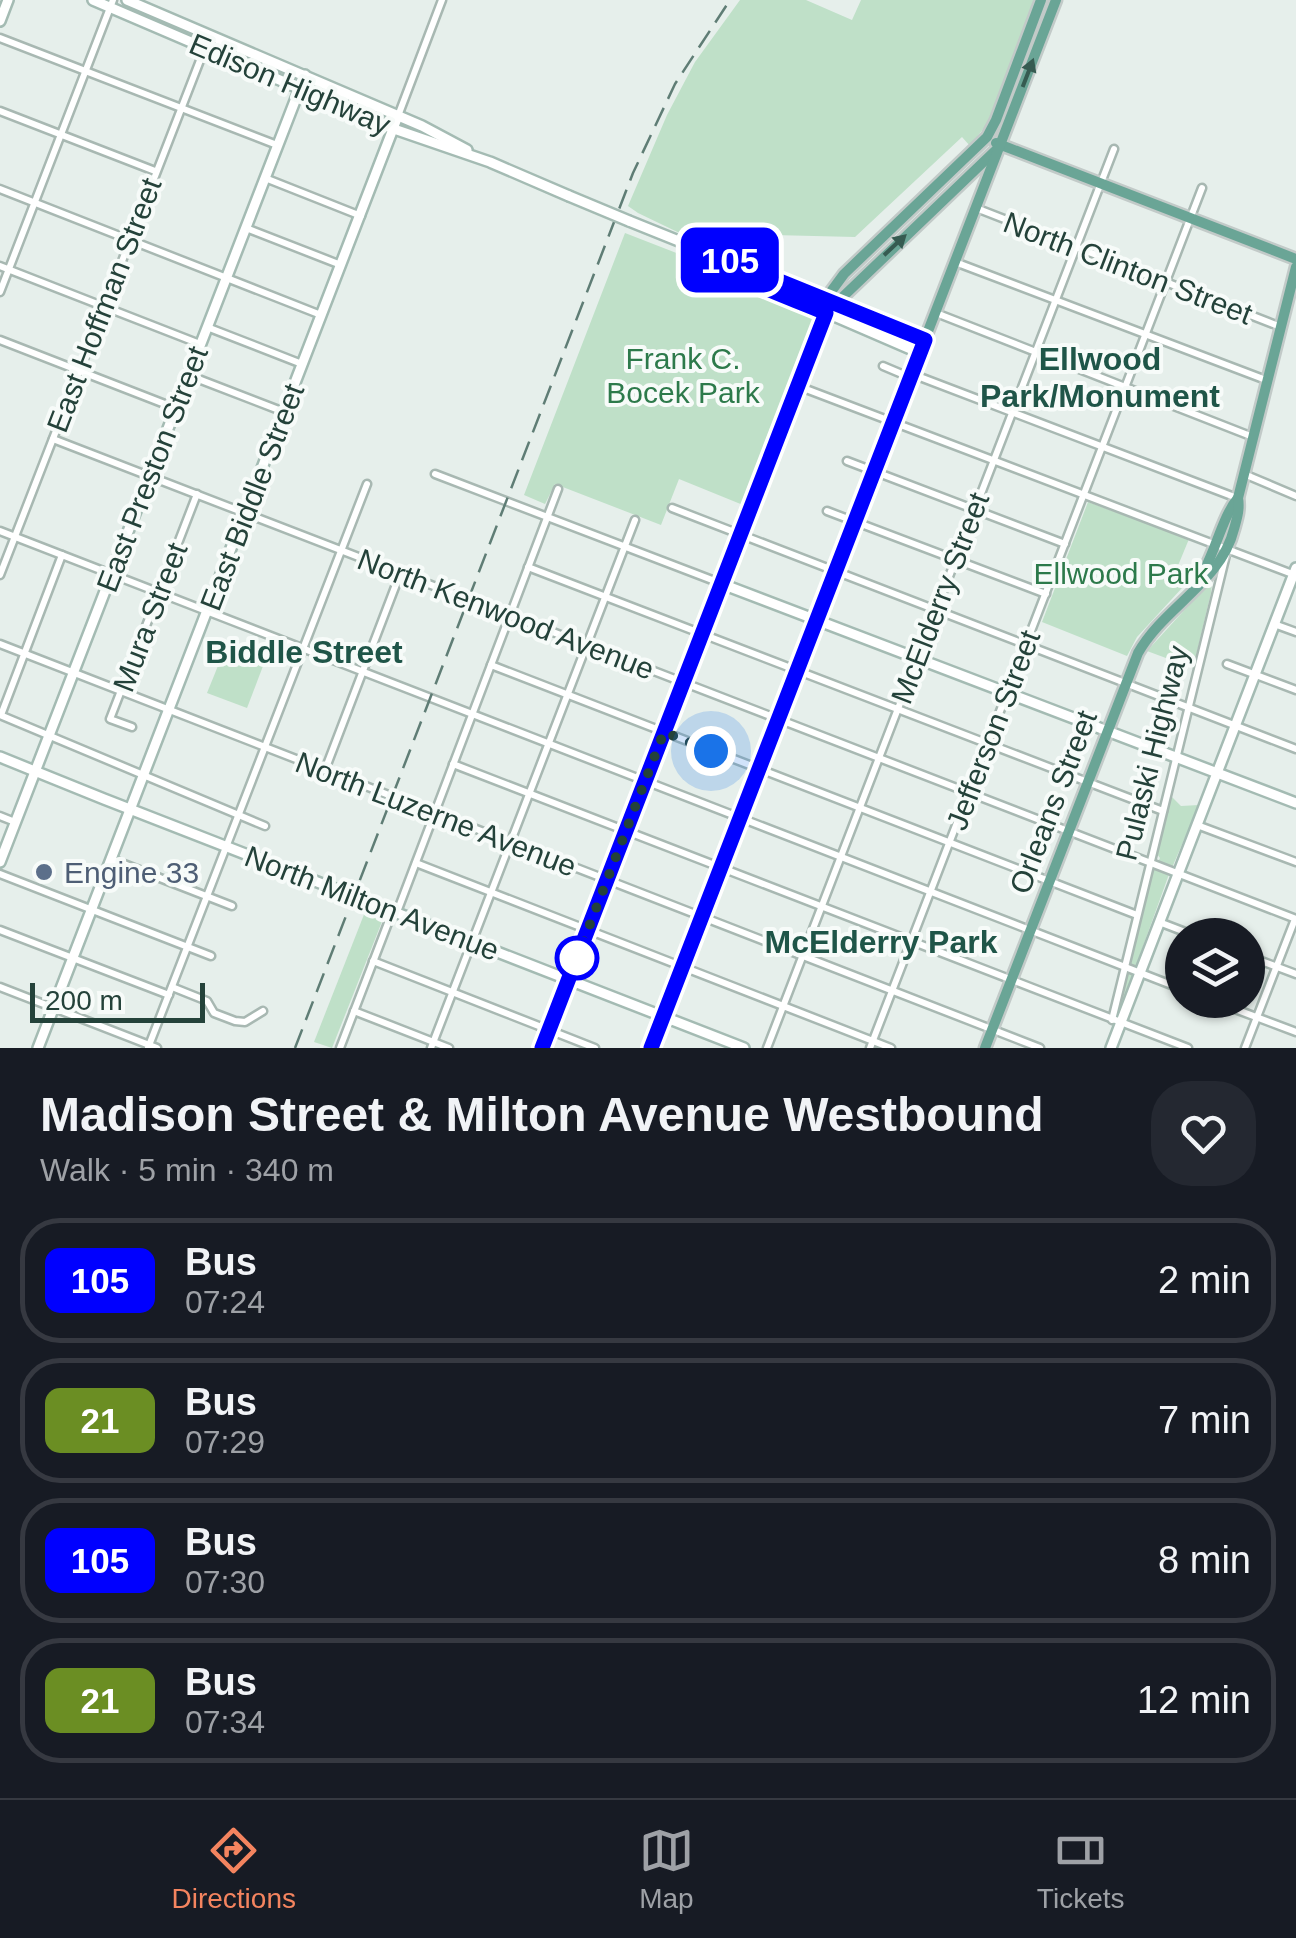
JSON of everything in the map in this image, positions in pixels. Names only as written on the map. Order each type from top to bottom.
[{"type":"main road","points":[[542,1048],[844,274],[987,137],[1042,0]]},
{"type":"main road","points":[[651,1048],[1056,0]]},
{"type":"main road","points":[[987,137],[1296,259]]},
{"type":"main road","points":[[829,306],[1000,145]]},
{"type":"main road","name":"Pulaski Highway","points":[[1222,547],[1240,507],[1238,498],[1296,267]]},
{"type":"main road","name":"Pulaski Highway","points":[[1222,547],[1229,526],[1227,519],[1238,498]]},
{"type":"main road","name":"Orleans Street","points":[[1192,589],[1209,576],[1222,547]]},
{"type":"main road","name":"Orleans Street","points":[[985,1048],[1142,646],[1192,589],[1222,547]]},
{"type":"main road","points":[[1209,576],[1221,583]]},
{"type":"street","points":[[0,21],[8,0]]},
{"type":"street","name":"Edison Highway","points":[[92,0],[112,4],[394,128],[490,162],[718,256],[920,353]]},
{"type":"street","name":"Edison Highway","points":[[127,0],[422,126],[490,162]]},
{"type":"street","name":"East Biddle Street","points":[[38,1048],[442,0]]},
{"type":"street","points":[[0,292],[112,4]]},
{"type":"street","name":"East Hoffman Street","points":[[0,575],[210,35]]},
{"type":"street","points":[[0,38],[277,146]]},
{"type":"street","name":"East Preston Street","points":[[0,862],[305,75]]},
{"type":"street","points":[[0,110],[156,171]]},
{"type":"street","name":"McElderry Street","points":[[766,1048],[1114,149]]},
{"type":"street","points":[[265,178],[361,216]]},
{"type":"street","name":"Jefferson Street","points":[[871,1044],[1202,188]]},
{"type":"street","points":[[0,189],[322,315]]},
{"type":"street","name":"North Clinton Street","points":[[976,208],[1281,327]]},
{"type":"street","points":[[246,228],[342,266]]},
{"type":"street","points":[[955,262],[1268,380]]},
{"type":"street","points":[[0,266],[200,344]]},
{"type":"street","name":"Edison Highway","points":[[829,306],[925,340]]},
{"type":"street","points":[[935,313],[1254,437]]},
{"type":"street","points":[[207,327],[304,364]]},
{"type":"street","points":[[0,340],[175,408]]},
{"type":"street","points":[[883,366],[1238,498]]},
{"type":"street","points":[[188,375],[285,412]]},
{"type":"street","points":[[798,386],[1295,573],[1140,973],[1116,1022],[1110,1048]]},
{"type":"street","name":"North Kenwood Avenue","points":[[52,439],[1296,918]]},
{"type":"street","points":[[847,461],[1065,544]]},
{"type":"street","points":[[435,474],[1296,804]]},
{"type":"street","points":[[1244,474],[1296,496]]},
{"type":"street","points":[[0,987],[152,1047],[170,991],[367,484]]},
{"type":"street","points":[[340,1048],[416,863],[558,490]]},
{"type":"street","name":"Mura Street","points":[[132,727],[110,719],[197,494]]},
{"type":"street","points":[[672,508],[1296,749]]},
{"type":"street","points":[[827,511],[1046,594]]},
{"type":"street","points":[[432,1045],[635,520]]},
{"type":"street","points":[[0,531],[1165,983]]},
{"type":"street","name":"Pulaski Highway","points":[[1116,1022],[1137,915],[1221,583],[1222,547]]},
{"type":"street","points":[[62,555],[1,715],[264,826]]},
{"type":"street","points":[[528,567],[1163,810]]},
{"type":"street","points":[[324,770],[400,574]]},
{"type":"street","points":[[1274,624],[1296,632]]},
{"type":"street","name":"North Luzerne Avenue","points":[[0,644],[1040,1048]]},
{"type":"street","points":[[1227,664],[1296,690]]},
{"type":"street","points":[[491,665],[1137,915]]},
{"type":"street","name":"North Milton Avenue","points":[[0,757],[744,1048]]},
{"type":"street","points":[[453,764],[1188,1048]]},
{"type":"street","points":[[0,816],[16,822]]},
{"type":"street","points":[[1197,825],[1296,862]]},
{"type":"street","points":[[111,859],[232,906]]},
{"type":"street","points":[[416,863],[871,1044],[891,1048]]},
{"type":"street","points":[[0,874],[211,956]]},
{"type":"street","points":[[1265,998],[1296,918]]},
{"type":"street","points":[[1159,922],[1165,924]]},
{"type":"street","points":[[0,930],[207,1001],[214,1013],[239,1022],[246,1022],[262,1011]]},
{"type":"street","points":[[374,962],[595,1048]]},
{"type":"street","points":[[1265,962],[1296,974]]},
{"type":"street","points":[[354,1011],[432,1045],[450,1048]]},
{"type":"street","points":[[1246,1048],[1257,1018],[1296,1032]]},
{"type":"green space","points":[[740,0],[806,0],[852,20],[861,0],[1035,0],[987,124],[970,146],[962,137],[855,237],[773,235],[761,265],[717,245],[692,239],[628,206],[667,115],[695,62]]},
{"type":"green space","name":"Frank C. Bocek Park","points":[[625,233],[812,314],[815,320],[743,505],[679,479],[661,525],[555,484],[545,504],[524,495]]},
{"type":"green space","name":"Ellwood Park","points":[[1088,502],[1189,539],[1177,568],[1193,576],[1137,637],[1127,656],[1042,622]]},
{"type":"green space","name":"Ellwood Park","points":[[1210,582],[1211,593],[1193,668],[1147,651]]},
{"type":"green space","points":[[224,651],[263,666],[247,708],[207,693]]},
{"type":"green space","points":[[1171,796],[1181,806],[1199,805],[1121,999],[1153,872],[1160,858],[1157,854]]},
{"type":"green space","points":[[365,912],[383,919],[332,1048],[314,1042]]},
{"type":"railway","points":[[295,1048],[633,173],[675,84],[730,0]]},
{"type":"bus line","name":"105","points":[[542,1048],[826,313],[739,275],[695,249],[925,340],[651,1048]]},
{"type":"place","name":"Engine 33","points":[[44,872]]},
{"type":"district","name":"Ellwood Park/Monument","points":[[1100,378]]},
{"type":"district","name":"Biddle Street","points":[[304,652]]},
{"type":"district","name":"McElderry Park","points":[[881,942]]},
{"type":"route","points":[[577,958],[664,732],[711,751]]}]
